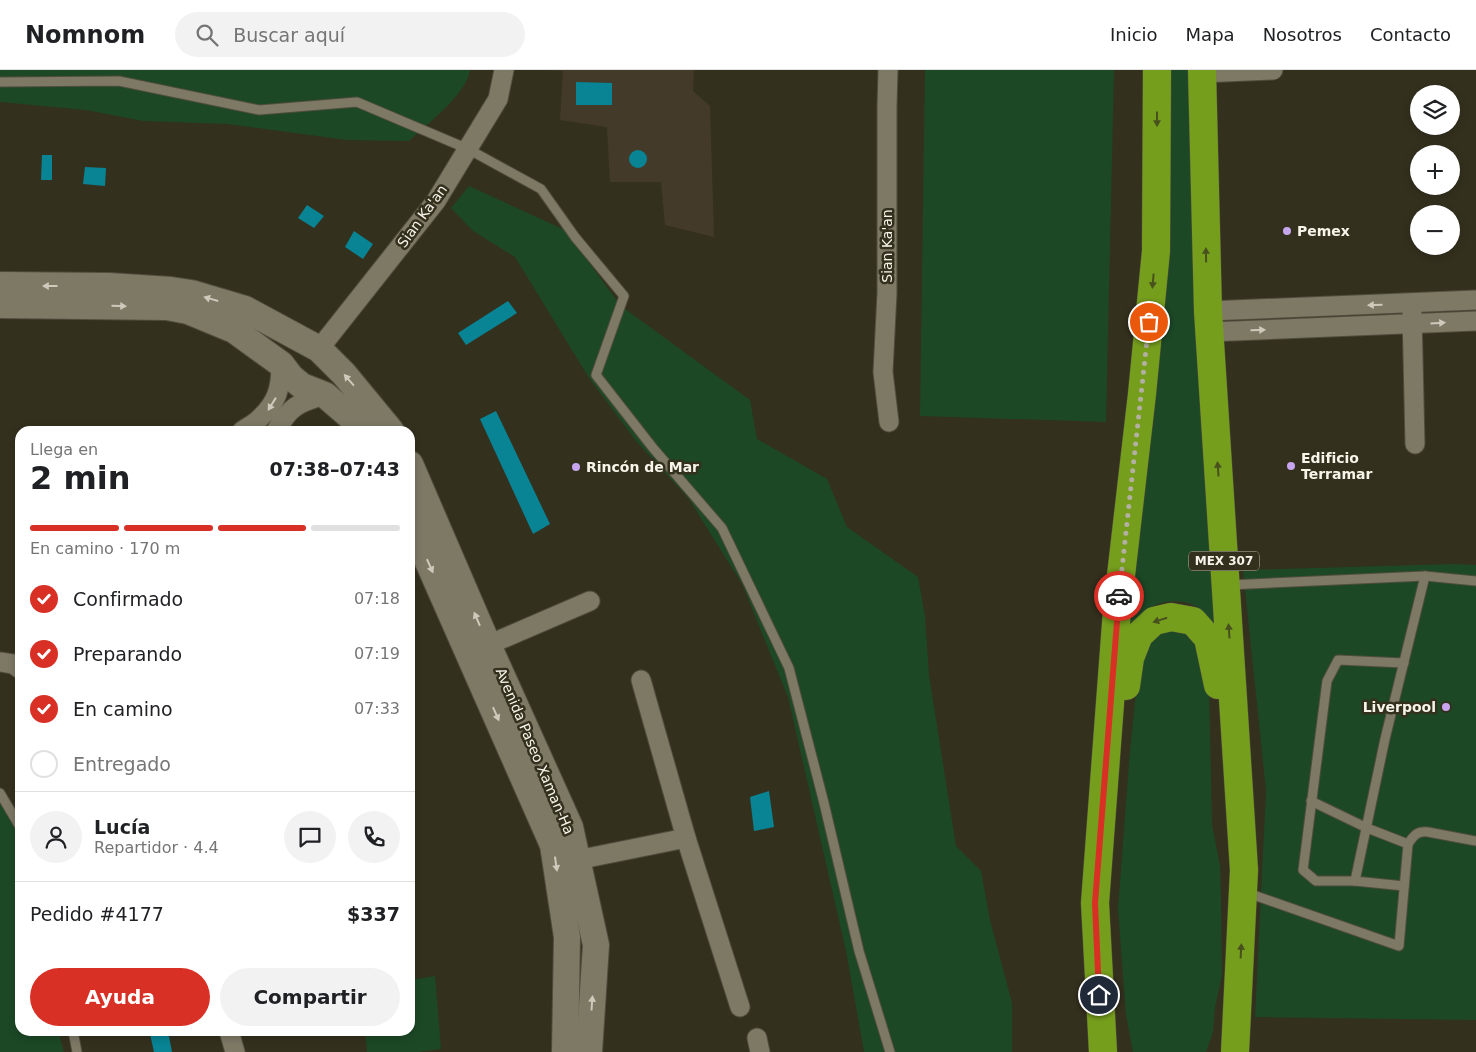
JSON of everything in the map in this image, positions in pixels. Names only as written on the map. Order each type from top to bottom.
[{"type":"highway","points":[[1103,1052],[1095,903],[1117,610],[1142,394],[1156,251],[1156,70]]},
{"type":"highway","name":"MEX 307","points":[[1202,72],[1208,322],[1244,881],[1235,1052]]},
{"type":"highway","points":[[1101,808],[1114,779],[1130,658],[1140,636],[1154,621],[1171,617],[1193,621],[1208,638],[1218,676],[1230,846],[1244,881]]},
{"type":"highway","points":[[1216,1052],[1240,978]]},
{"type":"highway","points":[[1099,995],[1119,1052]]},
{"type":"main road","points":[[0,285],[109,286],[191,293],[240,319],[319,350],[344,374],[363,419]]},
{"type":"main road","points":[[0,304],[167,308],[240,319],[291,377],[302,386],[325,395],[363,419],[379,426]]},
{"type":"main road","name":"Avenida Paseo Xaman-Ha","points":[[415,476],[488,645],[540,786],[554,845],[567,937],[565,1052]]},
{"type":"main road","name":"Avenida Paseo Xaman-Ha","points":[[415,531],[540,786],[570,827],[596,945],[589,1052]]},
{"type":"main road","points":[[567,957],[596,955]]},
{"type":"street","name":"Sian Ka'an","points":[[319,350],[436,201],[498,99],[504,70]]},
{"type":"street","name":"Sian Ka'an","points":[[888,70],[887,293],[883,372],[889,422]]},
{"type":"street","points":[[1202,72],[1273,70]]},
{"type":"street","points":[[1208,322],[1476,300]]},
{"type":"street","points":[[1412,304],[1415,444]]},
{"type":"street","points":[[1208,322],[1413,325],[1476,321]]},
{"type":"street","points":[[250,426],[256,422],[275,400],[281,384],[281,364]]},
{"type":"street","points":[[279,426],[290,409],[303,402],[325,395]]},
{"type":"street","points":[[488,645],[590,601]]},
{"type":"street","points":[[0,662],[15,665]]},
{"type":"street","points":[[640,680],[686,838],[740,1007]]},
{"type":"street","points":[[578,860],[686,838]]},
{"type":"street","points":[[230,1036],[235,1052]]},
{"type":"lane","points":[[0,82],[119,81],[259,110],[357,102],[468,149],[541,189],[575,238],[624,296],[596,375],[653,448],[722,528],[789,668],[824,803],[859,951],[890,1052]]},
{"type":"lane","points":[[1226,585],[1425,576],[1476,581]]},
{"type":"lane","points":[[1355,881],[1386,739],[1425,576]]},
{"type":"lane","points":[[1404,663],[1338,660],[1327,681],[1302,870],[1316,881],[1355,881],[1404,886]]},
{"type":"lane","points":[[0,793],[15,818]]},
{"type":"lane","points":[[1311,801],[1367,828],[1408,844]]},
{"type":"lane","points":[[1244,881],[1398,946],[1408,844],[1414,835],[1420,832],[1476,841]]},
{"type":"lane","points":[[74,1036],[77,1052]]},
{"type":"shaded area","points":[[546,70],[694,70],[693,91],[710,106],[714,237],[665,225],[661,182],[610,182],[607,127],[560,120],[563,71]]},
{"type":"green space","points":[[0,70],[470,70],[462,89],[454,99],[409,141],[347,140],[227,124],[143,121],[86,110],[0,102]]},
{"type":"green space","points":[[925,70],[1114,70],[1106,422],[920,416]]},
{"type":"green space","points":[[1167,70],[1190,70],[1219,635],[1201,610],[1188,603],[1174,601],[1153,606],[1143,613],[1135,622],[1128,638]]},
{"type":"green space","points":[[469,186],[565,230],[621,306],[750,400],[757,439],[827,479],[847,527],[918,577],[925,616],[929,675],[956,846],[981,871],[990,920],[1012,1003],[1012,1052],[864,1052],[846,951],[788,697],[742,584],[689,499],[637,442],[589,378],[515,257],[473,231],[451,208]]},
{"type":"green space","points":[[1476,565],[1476,1020],[1255,1017],[1266,791],[1243,570]]},
{"type":"green space","points":[[1179,629],[1199,642],[1209,684],[1212,824],[1220,866],[1222,975],[1215,1007],[1213,1032],[1206,1052],[1133,1052],[1126,1015],[1118,909],[1130,750],[1139,663],[1150,640],[1166,631]]},
{"type":"green space","points":[[0,798],[15,818],[15,1036],[59,1036],[64,1052],[0,1052]]},
{"type":"green space","points":[[435,976],[441,1049],[419,1052],[367,1052],[365,1036],[415,1036],[415,979]]},
{"type":"water","points":[[576,82],[612,83],[612,105],[576,105]]},
{"type":"water","points":[[638,150],[644,153],[647,159],[644,165],[638,168],[632,165],[629,159],[632,153]]},
{"type":"water","points":[[42,155],[52,155],[52,180],[41,180]]},
{"type":"water","points":[[85,167],[106,168],[105,186],[83,184]]},
{"type":"water","points":[[307,205],[324,216],[314,228],[298,218]]},
{"type":"water","points":[[354,231],[373,244],[363,259],[345,247]]},
{"type":"water","points":[[508,301],[517,313],[466,345],[458,333]]},
{"type":"water","points":[[496,411],[550,524],[533,534],[480,419]]},
{"type":"water","points":[[769,791],[774,827],[754,831],[750,797]]},
{"type":"water","points":[[150,1036],[169,1036],[172,1052],[154,1052]]},
{"type":"way so far","points":[[1119,596],[1149,322]]},
{"type":"place","name":"Pemex","points":[[1287,231]]},
{"type":"place","name":"Edificio Terramar","points":[[1291,466]]},
{"type":"place","name":"Rincón de Mar","points":[[576,467]]},
{"type":"place","name":"Liverpool","points":[[1446,707]]},
{"type":"route","points":[[1099,995],[1095,903],[1119,596]]}]
